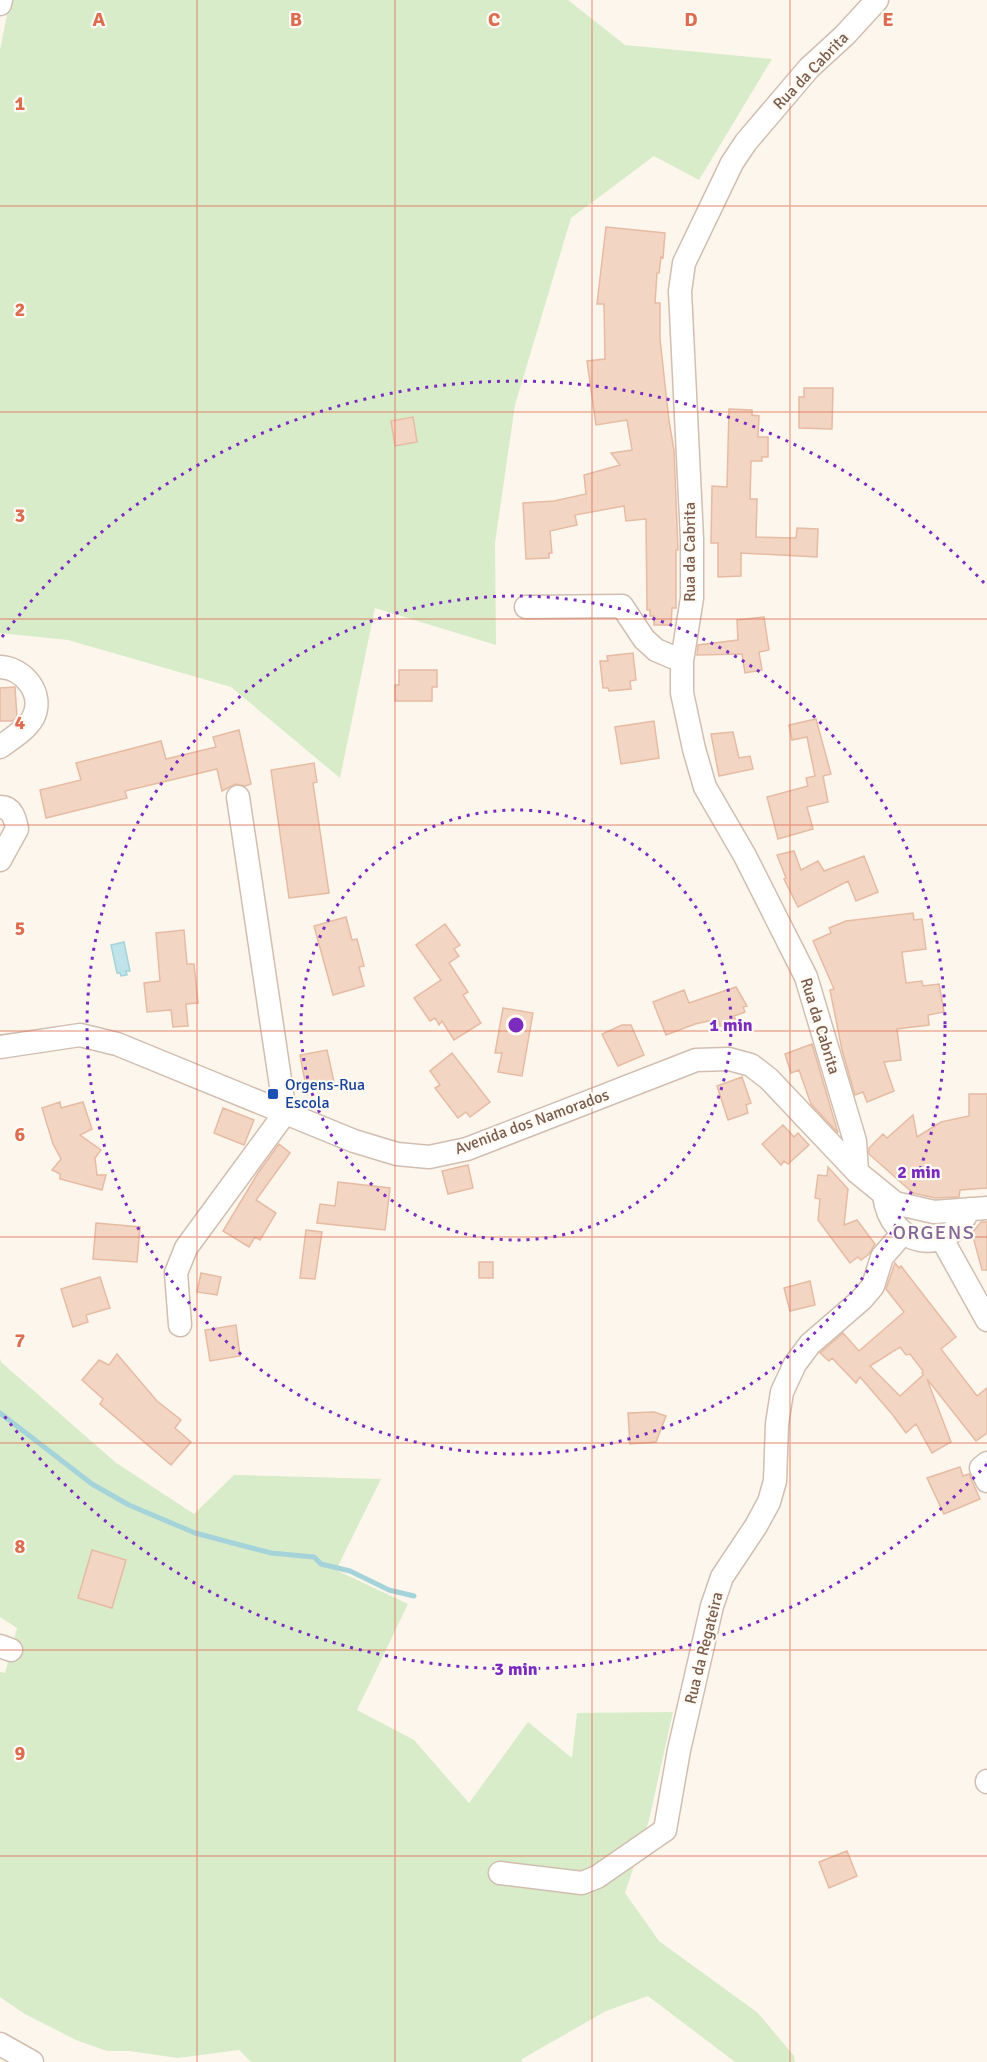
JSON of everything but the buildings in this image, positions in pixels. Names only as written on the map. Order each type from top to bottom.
[{"type":"street","name":"Rua da Cabrita","points":[[856,1172],[855,1141],[806,977],[745,856],[705,787],[682,693],[682,661],[692,598],[692,539],[680,291],[684,263],[732,163],[746,142],[809,68],[845,35],[877,0]]},
{"type":"street","points":[[526,607],[622,606],[644,639],[656,650],[682,661]]},
{"type":"street","points":[[0,667],[8,667],[20,672],[34,691],[36,703],[33,718],[22,731],[0,747]]},
{"type":"street","points":[[180,1324],[176,1274],[186,1248],[285,1113],[238,797]]},
{"type":"street","points":[[0,807],[5,807],[15,816],[17,829],[0,860]]},
{"type":"street","name":"Avenida dos Namorados","points":[[0,1047],[80,1035],[117,1044],[354,1141],[397,1154],[429,1157],[467,1149],[696,1060],[729,1059],[751,1065],[769,1079],[856,1172],[895,1203],[923,1211],[947,1212],[978,1208]]},
{"type":"street","points":[[884,1195],[887,1211],[893,1224],[903,1233],[922,1240],[942,1239],[954,1232],[978,1208]]},
{"type":"street","name":"Rua da Regateira","points":[[500,1873],[582,1883],[597,1877],[665,1830],[679,1750],[712,1606],[722,1577],[756,1526],[769,1502],[775,1481],[777,1424],[782,1392],[795,1364],[810,1344],[873,1286],[882,1257],[903,1233]]},
{"type":"street","points":[[942,1239],[987,1320]]},
{"type":"street","points":[[987,1463],[981,1468],[987,1481]]},
{"type":"street","points":[[5,2051],[32,2062]]},
{"type":"green space","points":[[10,0],[568,0],[625,45],[772,59],[699,180],[654,156],[571,218],[515,405],[495,543],[496,645],[375,608],[340,778],[231,687],[68,640],[0,633],[0,50]]},
{"type":"green space","points":[[0,1358],[1,1362],[115,1462],[194,1514],[234,1475],[381,1479],[336,1570],[408,1604],[357,1710],[414,1740],[469,1803],[528,1722],[572,1758],[577,1713],[673,1712],[649,1820],[625,1893],[659,1941],[758,2013],[794,2056],[795,2062],[735,2062],[648,1996],[606,2011],[522,2059],[522,2062],[251,2062],[239,2050],[178,2058],[129,2051],[107,2051],[76,2040],[25,2014],[0,1997],[0,1672],[5,1673],[17,1628],[0,1617]]},
{"type":"water","points":[[124,942],[130,971],[126,971],[127,975],[121,976],[117,973],[111,945]]},
{"type":"waterway","points":[[0,1413],[92,1484],[129,1505],[195,1533],[271,1553],[314,1557],[321,1564],[350,1571],[389,1590],[414,1596]]},
{"type":"place","name":"Orgens-Rua Escola","points":[[273,1094]]},
{"type":"district","name":"ORGENS","points":[[934,1232]]}]
